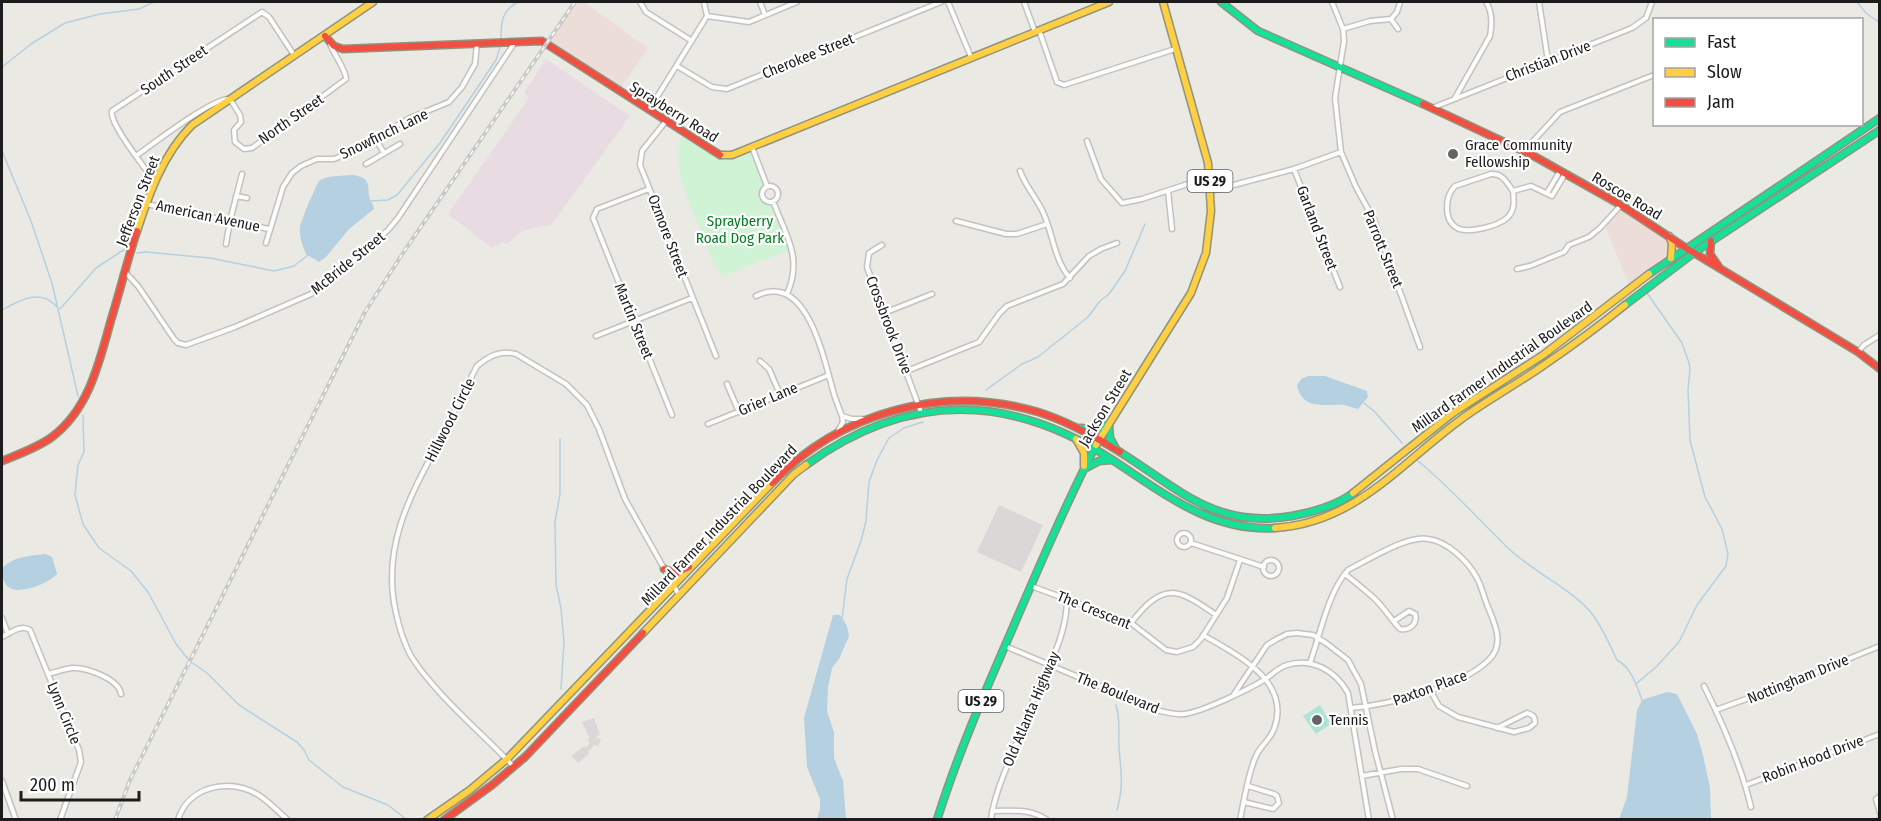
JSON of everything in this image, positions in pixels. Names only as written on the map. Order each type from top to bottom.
[{"type":"main road","name":"Jefferson Street","points":[[2,461],[47,441],[79,409],[90,390],[97,373],[146,204],[165,159],[180,136],[192,125],[373,2]]},
{"type":"main road","name":"Sprayberry Road","points":[[330,43],[343,49],[356,49],[535,40],[547,44],[720,155],[732,155],[1109,2]]},
{"type":"main road","name":"Jackson Street","points":[[937,819],[951,776],[1066,503],[1094,448],[1183,306],[1200,271],[1209,240],[1210,191],[1204,145],[1163,2]]},
{"type":"main road","name":"Roscoe Road","points":[[1221,2],[1258,31],[1298,51],[1432,108],[1563,172],[1621,205],[1686,248],[1858,352],[1880,369]]},
{"type":"main road","points":[[325,36],[330,43]]},
{"type":"main road","name":"Millard Farmer Industrial Boulevard","points":[[427,819],[470,790],[507,759],[791,464],[838,431],[885,411],[919,403],[958,400],[995,402],[1039,412],[1078,428],[1200,505],[1220,513],[1248,519],[1270,520],[1290,518],[1319,510],[1336,503],[1360,488],[1454,413],[1543,355],[1671,258],[1880,118]]},
{"type":"main road","name":"Millard Farmer Industrial Boulevard","points":[[444,819],[477,797],[514,766],[794,474],[816,456],[849,436],[868,427],[921,412],[960,410],[1002,413],[1043,423],[1073,437],[1094,448],[1170,500],[1197,515],[1235,526],[1269,529],[1294,527],[1320,520],[1346,509],[1363,498],[1458,422],[1559,355],[1694,252],[1880,130]]},
{"type":"main road","points":[[1669,236],[1672,243],[1671,258]]},
{"type":"main road","points":[[1711,241],[1710,254],[1719,267]]},
{"type":"main road","points":[[1078,428],[1093,429],[1109,425],[1110,438],[1118,452]]},
{"type":"main road","points":[[1073,437],[1083,449],[1084,469],[1099,461],[1112,460]]},
{"type":"main road","points":[[664,569],[681,572],[701,557]]},
{"type":"street","points":[[640,2],[646,12],[692,42]]},
{"type":"street","points":[[648,110],[707,16],[704,2]]},
{"type":"street","points":[[760,2],[765,15]]},
{"type":"street","points":[[707,16],[748,22],[797,2]]},
{"type":"street","name":"Cherokee Street","points":[[677,66],[712,87],[720,90],[727,89],[941,2]]},
{"type":"street","points":[[948,2],[971,57]]},
{"type":"street","points":[[1024,2],[1057,82],[1064,85],[1175,49]]},
{"type":"street","points":[[1332,2],[1343,29],[1370,21],[1391,19],[1397,12],[1400,2]]},
{"type":"street","points":[[1455,99],[1490,36],[1487,2]]},
{"type":"street","points":[[1539,2],[1548,61]]},
{"type":"street","name":"Christian Drive","points":[[1432,108],[1632,28],[1646,18],[1652,2]]},
{"type":"street","name":"South Street","points":[[155,183],[111,118],[112,111],[254,15],[262,12],[269,17],[294,56]]},
{"type":"street","points":[[1391,19],[1398,29]]},
{"type":"street","name":"Parrott Street","points":[[1343,29],[1344,48],[1339,68],[1335,107],[1341,152],[1374,220],[1420,347]]},
{"type":"street","name":"McBride Street","points":[[125,272],[138,286],[178,344],[186,345],[235,327],[311,294],[328,283],[388,230],[398,218],[516,41]]},
{"type":"street","name":"Snowfinch Lane","points":[[266,243],[283,188],[292,172],[317,159],[340,157],[410,118],[449,102],[462,87],[475,64],[477,42]]},
{"type":"street","name":"North Street","points":[[230,99],[242,120],[234,130],[233,138],[238,147],[252,147],[346,79],[347,75],[335,57],[330,43]]},
{"type":"street","points":[[1524,151],[1560,112],[1653,75]]},
{"type":"street","points":[[136,156],[201,110],[224,98],[230,99]]},
{"type":"street","name":"Ozmore Street","points":[[666,121],[641,155],[640,165],[716,356]]},
{"type":"street","points":[[375,138],[384,153]]},
{"type":"street","points":[[1087,141],[1101,179],[1122,203],[1142,199],[1209,177]]},
{"type":"street","points":[[366,164],[400,144]]},
{"type":"street","points":[[752,147],[767,186]]},
{"type":"street","points":[[1210,191],[1294,169],[1341,152]]},
{"type":"street","name":"Garland Street","points":[[1294,169],[1340,287]]},
{"type":"street","points":[[1020,171],[1027,187],[1041,208],[1062,267],[1070,278]]},
{"type":"street","points":[[1547,193],[1563,172]]},
{"type":"street","points":[[1513,191],[1531,186],[1552,196],[1563,172]]},
{"type":"street","points":[[226,244],[242,174]]},
{"type":"street","points":[[1491,174],[1502,177],[1513,191],[1515,201],[1506,219],[1480,229],[1457,228],[1446,206],[1451,190],[1455,186],[1491,174]]},
{"type":"street","points":[[767,186],[763,190],[763,197],[768,201],[773,201]]},
{"type":"street","points":[[767,186],[775,187],[778,191],[778,196],[773,201]]},
{"type":"street","name":"Martin Street","points":[[649,189],[597,209],[593,218],[672,415]]},
{"type":"street","points":[[1168,191],[1172,229]]},
{"type":"street","points":[[236,196],[247,198]]},
{"type":"street","points":[[773,201],[795,262],[793,282],[788,294]]},
{"type":"street","name":"American Avenue","points":[[146,204],[269,229]]},
{"type":"street","points":[[1516,269],[1530,266],[1564,252],[1569,245],[1589,237],[1621,205]]},
{"type":"street","points":[[956,220],[1006,234],[1017,234],[1047,224]]},
{"type":"street","points":[[907,371],[979,342],[1007,306],[1059,285],[1070,278],[1089,256],[1117,243]]},
{"type":"street","name":"Crossbrook Drive","points":[[882,245],[871,251],[866,264],[921,412]]},
{"type":"street","points":[[756,296],[772,290],[788,294],[808,317],[823,349],[834,397],[842,416],[843,422],[838,431]]},
{"type":"street","points":[[884,313],[932,294]]},
{"type":"street","points":[[596,336],[692,298]]},
{"type":"street","points":[[1858,352],[1864,345],[1880,335]]},
{"type":"street","name":"Hillwood Circle","points":[[514,766],[448,700],[412,658],[397,618],[390,578],[396,537],[409,500],[477,366],[497,353],[516,354],[566,384],[587,405],[599,429],[625,499],[679,595]]},
{"type":"street","points":[[760,361],[769,369],[780,394]]},
{"type":"street","name":"Grier Lane","points":[[708,424],[829,375]]},
{"type":"street","points":[[727,384],[739,412]]},
{"type":"street","points":[[842,416],[864,419]]},
{"type":"street","name":"Paxton Place","points":[[1345,574],[1348,570],[1384,552],[1419,538],[1430,538],[1452,550],[1470,567],[1477,578],[1498,639],[1495,651],[1474,672],[1398,702],[1351,708]]},
{"type":"street","points":[[1191,543],[1264,567]]},
{"type":"street","name":"The Crescent","points":[[1031,586],[1131,622],[1166,650],[1177,652],[1193,647],[1203,635],[1227,598],[1240,560]]},
{"type":"street","points":[[1267,561],[1276,561],[1277,573],[1273,577],[1268,576],[1264,572],[1264,567],[1267,561]]},
{"type":"street","points":[[1369,819],[1348,693],[1332,673],[1310,663],[1334,594],[1345,574],[1375,599],[1394,621],[1401,629],[1405,630],[1414,624],[1416,617],[1412,611],[1408,611],[1394,621]]},
{"type":"street","points":[[1131,622],[1150,600],[1165,594],[1183,594],[1193,598],[1216,615]]},
{"type":"street","name":"Old Atlanta Highway","points":[[991,819],[996,794],[1034,697],[1062,636],[1067,613],[1067,598]]},
{"type":"street","points":[[2,618],[8,634],[2,637]]},
{"type":"street","name":"Lynn Circle","points":[[8,634],[24,627],[30,630],[79,750],[81,762],[60,819]]},
{"type":"street","points":[[1233,695],[1268,645],[1287,634],[1313,635],[1348,660],[1361,684],[1380,773],[1393,819]]},
{"type":"street","points":[[1203,635],[1253,666],[1273,690],[1276,699],[1277,720],[1273,733],[1256,756],[1240,819]]},
{"type":"street","name":"The Boulevard","points":[[1005,646],[1156,710],[1172,714],[1197,711],[1265,679],[1278,668],[1288,664],[1310,663]]},
{"type":"street","name":"Nottingham Drive","points":[[1716,710],[1880,646]]},
{"type":"street","points":[[48,674],[71,668],[84,669],[114,683],[120,688],[121,694]]},
{"type":"street","points":[[1704,686],[1746,785],[1751,807]]},
{"type":"street","points":[[1430,690],[1439,706],[1446,712],[1497,728],[1519,732],[1535,723],[1535,718],[1532,714],[1527,713],[1497,728]]},
{"type":"street","name":"Robin Hood Drive","points":[[1746,785],[1880,734]]},
{"type":"street","points":[[1362,776],[1401,769],[1418,770],[1467,786]]},
{"type":"street","points":[[2,781],[16,819]]},
{"type":"street","points":[[178,819],[181,809],[197,794],[217,786],[237,785],[256,793],[288,819]]},
{"type":"street","points":[[1244,802],[1273,809],[1279,803],[1274,794],[1248,786]]},
{"type":"street","points":[[1880,796],[1876,799],[1880,813]]},
{"type":"street","points":[[992,811],[1025,810],[1036,812],[1047,819]]},
{"type":"shaded area","points":[[572,2],[584,2],[648,48],[618,92],[546,43]]},
{"type":"shaded area","points":[[546,59],[630,116],[552,224],[522,231],[507,244],[502,242],[492,248],[448,214],[529,98],[524,93]]},
{"type":"shaded area","points":[[1621,205],[1684,245],[1630,287],[1605,226]]},
{"type":"shaded area","points":[[999,505],[1043,525],[1021,572],[977,552]]},
{"type":"shaded area","points":[[594,718],[600,734],[596,737],[601,739],[598,746],[594,745],[588,752],[589,754],[578,763],[571,756],[584,746],[586,748],[590,743],[582,722]]},
{"type":"green space","name":"Sprayberry Road Dog Park","points":[[681,137],[725,160],[749,152],[763,185],[759,195],[762,202],[771,206],[789,250],[723,276],[714,264],[682,184],[678,157]]},
{"type":"green space","name":"Tennis","points":[[1320,705],[1331,724],[1316,734],[1303,716]]},
{"type":"water","points":[[353,175],[367,181],[369,197],[374,209],[349,229],[326,257],[319,262],[306,254],[300,234],[306,210],[320,180],[332,176]]},
{"type":"water","points":[[1308,376],[1325,376],[1367,391],[1368,397],[1358,409],[1344,405],[1310,403],[1300,394],[1297,386],[1301,379]]},
{"type":"water","points":[[46,554],[52,557],[57,574],[49,581],[23,590],[12,589],[7,585],[2,568],[7,564],[22,557]]},
{"type":"water","points":[[833,615],[840,615],[847,626],[849,636],[839,659],[832,668],[827,711],[834,732],[834,758],[843,781],[846,819],[817,819],[820,799],[807,767],[804,718]]},
{"type":"water","points":[[1667,692],[1677,694],[1697,734],[1710,788],[1711,819],[1619,819],[1627,797],[1637,711],[1642,700]]},
{"type":"waterway","points":[[2,67],[31,44],[65,23],[100,14],[139,9],[154,2]]},
{"type":"waterway","points":[[501,38],[504,17],[509,9],[518,2]]},
{"type":"waterway","points":[[1857,2],[1866,13],[1880,23]]},
{"type":"waterway","points":[[371,201],[388,200],[397,195],[440,143],[496,60],[501,44]]},
{"type":"waterway","points":[[2,151],[31,221],[52,283],[78,396]]},
{"type":"waterway","points":[[986,390],[1022,364],[1038,357],[1088,317],[1100,301],[1109,294],[1125,271],[1145,224]]},
{"type":"waterway","points":[[60,309],[96,268],[125,249]]},
{"type":"waterway","points":[[137,253],[210,258],[274,271],[294,266],[308,255]]},
{"type":"waterway","points":[[1636,684],[1679,642],[1697,605],[1726,566],[1728,554],[1722,529],[1705,497],[1690,440],[1689,363],[1682,343],[1647,293]]},
{"type":"waterway","points":[[2,310],[23,300],[37,297],[51,301],[57,307]]},
{"type":"waterway","points":[[1364,403],[1402,443]]},
{"type":"waterway","points":[[83,415],[84,452],[78,465],[75,495],[83,524],[99,548],[131,571],[148,592],[176,644],[188,659]]},
{"type":"waterway","points":[[842,619],[847,579],[861,541],[866,521],[869,482],[877,460],[889,438],[904,428],[923,422]]},
{"type":"waterway","points":[[560,439],[560,494],[555,522],[556,585],[564,642],[561,689]]},
{"type":"waterway","points":[[1418,461],[1517,556],[1584,605],[1600,626],[1617,660],[1630,672],[1642,700]]},
{"type":"waterway","points":[[191,662],[207,673],[239,705],[297,742],[309,760],[343,787],[388,805],[407,820]]},
{"type":"waterway","points":[[1116,705],[1119,722],[1121,779],[1117,810]]},
{"type":"railway","points":[[115,820],[130,780],[365,312],[575,2]]},
{"type":"traffic: fast","points":[[1221,2],[1258,31],[1423,104]]},
{"type":"traffic: fast","points":[[1649,274],[1880,118]]},
{"type":"traffic: fast","points":[[1625,305],[1695,252],[1880,130]]},
{"type":"traffic: fast","points":[[806,465],[843,441],[881,424],[919,414],[957,410],[995,412],[1034,422],[1072,437],[1168,496],[1208,517],[1251,528],[1275,528]]},
{"type":"traffic: fast","points":[[1080,428],[1093,429],[1109,425],[1110,438],[1116,449]]},
{"type":"traffic: fast","points":[[937,820],[962,749],[991,679],[1073,491],[1096,445]]},
{"type":"traffic: fast","points":[[1120,452],[1200,503],[1242,517],[1265,519],[1292,516],[1332,505],[1353,493]]},
{"type":"traffic: fast","points":[[1084,469],[1099,461],[1111,460]]},
{"type":"traffic: slow","points":[[137,231],[152,189],[165,162],[192,125],[373,2]]},
{"type":"traffic: slow","points":[[720,155],[732,155],[1109,2]]},
{"type":"traffic: slow","points":[[1096,445],[1191,293],[1206,253],[1211,211],[1208,163],[1163,2]]},
{"type":"traffic: slow","points":[[1669,236],[1672,243],[1671,258]]},
{"type":"traffic: slow","points":[[1353,493],[1453,413],[1543,355],[1649,274]]},
{"type":"traffic: slow","points":[[1275,528],[1303,524],[1329,515],[1375,489],[1460,420],[1554,358],[1625,305]]},
{"type":"traffic: slow","points":[[1076,439],[1084,453],[1084,466]]},
{"type":"traffic: slow","points":[[643,633],[794,474],[806,465]]},
{"type":"traffic: slow","points":[[427,820],[470,790],[507,759],[772,483]]},
{"type":"traffic: jam","points":[[325,36],[334,46],[343,49],[542,41],[720,155]]},
{"type":"traffic: jam","points":[[1423,104],[1532,155],[1621,205],[1686,248],[1858,352],[1880,369]]},
{"type":"traffic: jam","points":[[2,461],[34,448],[52,437],[65,426],[84,399],[97,369],[137,231]]},
{"type":"traffic: jam","points":[[1711,241],[1710,254],[1719,267]]},
{"type":"traffic: jam","points":[[772,483],[799,458],[829,438],[861,422],[895,410],[930,403],[966,401],[1002,404],[1038,412],[1080,429],[1120,452]]},
{"type":"traffic: jam","points":[[664,569],[676,573],[689,567]]},
{"type":"traffic: jam","points":[[444,820],[492,785],[525,757],[643,633]]},
{"type":"place","name":"Grace Community Fellowship","points":[[1453,154]]},
{"type":"place","name":"Tennis","points":[[1317,720]]}]
